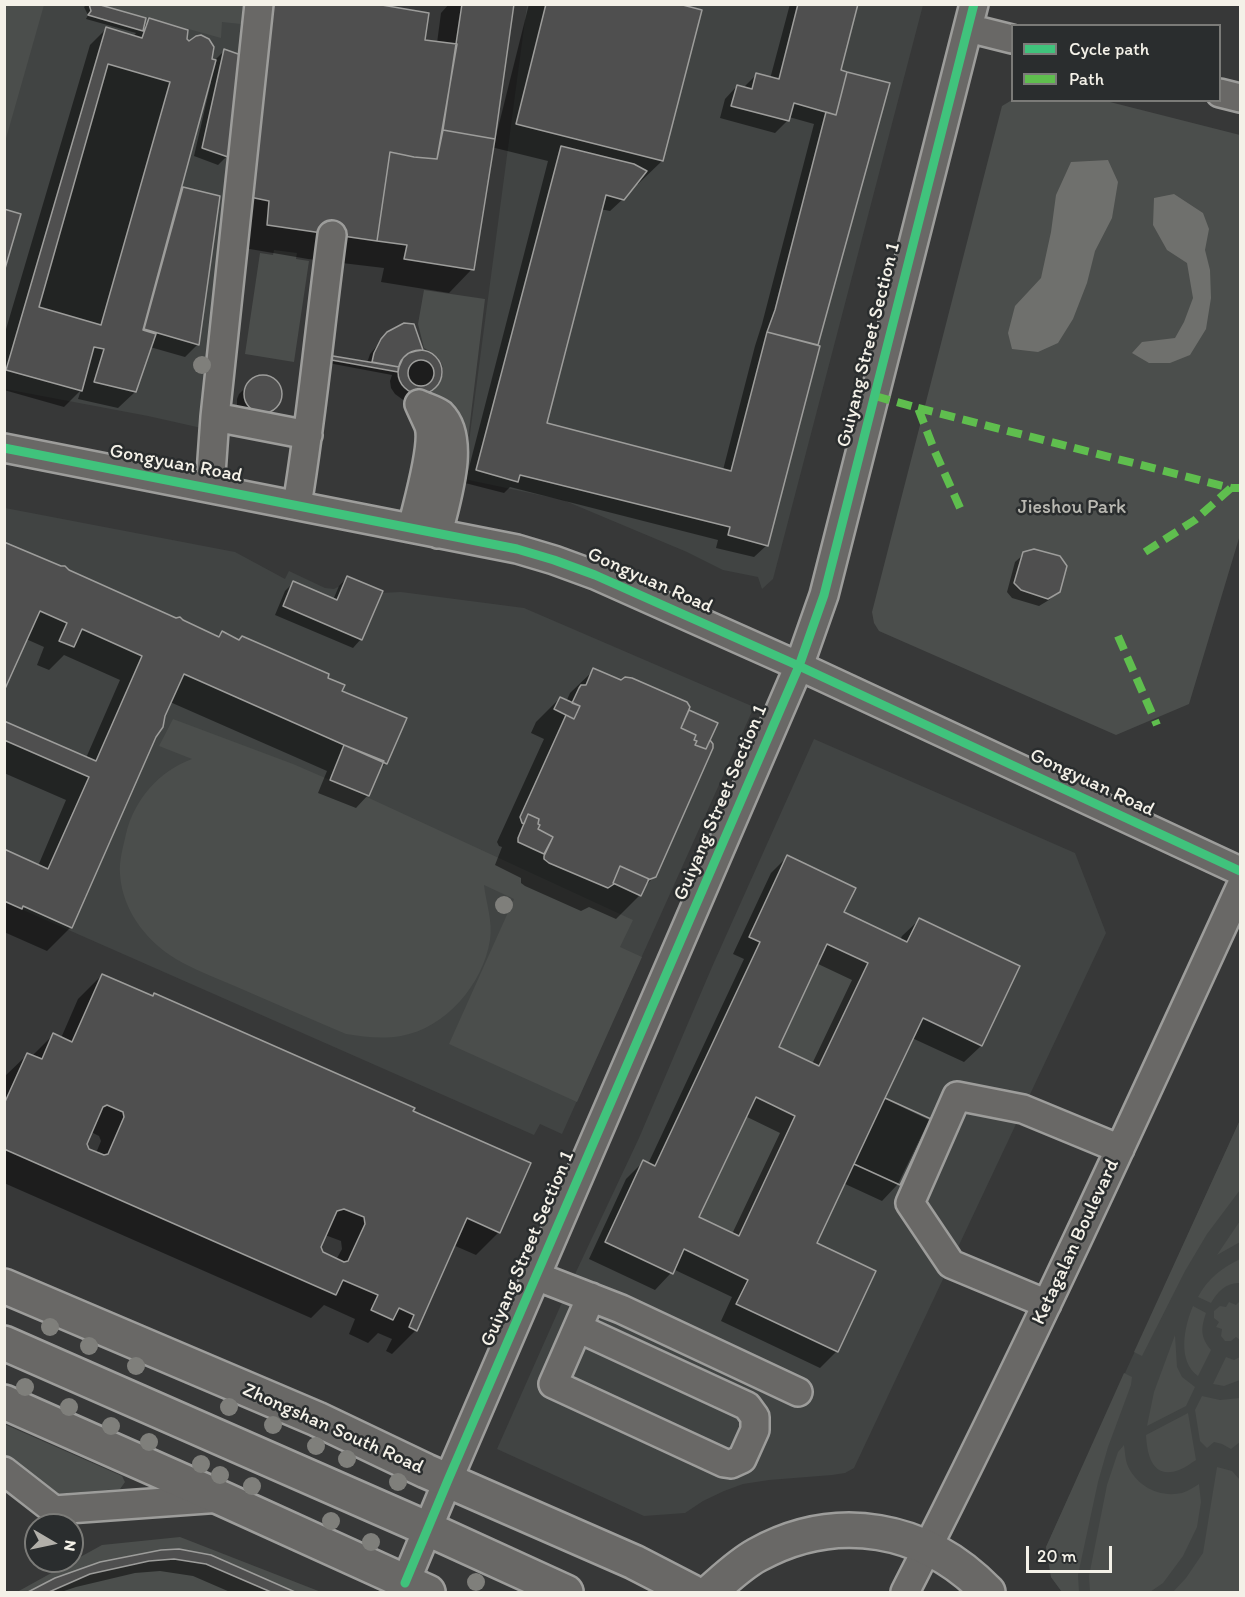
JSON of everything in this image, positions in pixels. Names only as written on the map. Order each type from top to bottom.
[{"type":"main road","name":"Zhongshan South Road","points":[[4,1286],[317,1419],[426,1471],[634,1562],[692,1593]]},
{"type":"main road","points":[[4,1343],[428,1529],[566,1593]]},
{"type":"main road","points":[[4,1402],[417,1588]]},
{"type":"main road","points":[[710,1593],[731,1572],[755,1556],[782,1543],[810,1534],[839,1530],[868,1531],[897,1536],[928,1547],[973,1577],[988,1593]]},
{"type":"street","points":[[210,488],[259,4]]},
{"type":"street","points":[[971,16],[1011,38]]},
{"type":"street","name":"Guiyang Street Section 1","points":[[417,1588],[428,1529],[448,1480],[800,666],[824,595],[971,16]]},
{"type":"street","points":[[1221,93],[1240,98]]},
{"type":"street","points":[[297,505],[308,435],[332,236]]},
{"type":"street","points":[[412,528],[429,444],[429,428],[419,404],[440,414],[451,431],[453,441],[452,476],[438,534]]},
{"type":"street","points":[[216,417],[308,435]]},
{"type":"street","name":"Gongyuan Road","points":[[4,448],[517,549],[575,567],[800,666],[1240,871]]},
{"type":"street","name":"Ketagalan Boulevard","points":[[905,1593],[1047,1304],[1240,888]]},
{"type":"street","points":[[1047,1304],[951,1263],[910,1203],[957,1096],[1023,1109],[1120,1149]]},
{"type":"street","points":[[536,1276],[621,1309],[798,1392]]},
{"type":"street","points":[[578,1328],[747,1406],[755,1417],[755,1430],[742,1459],[731,1464],[724,1463],[553,1384],[591,1298]]},
{"type":"street","points":[[4,1471],[54,1510],[221,1498]]},
{"type":"shaded area","points":[[4,5],[248,5],[206,429],[5,389]]},
{"type":"shaded area","points":[[527,5],[923,5],[773,579],[762,589],[758,577],[723,570],[687,552],[563,500],[464,479]]},
{"type":"shaded area","points":[[1108,160],[1118,182],[1112,218],[1095,251],[1087,283],[1073,319],[1058,343],[1038,352],[1012,349],[1008,333],[1015,306],[1041,278],[1056,195],[1071,162]]},
{"type":"shaded area","points":[[1174,194],[1203,213],[1209,229],[1205,250],[1210,270],[1211,298],[1206,329],[1190,355],[1170,363],[1149,363],[1132,353],[1142,342],[1175,338],[1193,298],[1187,263],[1167,250],[1153,225],[1154,198]]},
{"type":"shaded area","points":[[5,508],[235,552],[285,579],[289,571],[325,588],[338,587],[345,582],[347,576],[380,593],[401,592],[524,608],[754,707],[562,1134],[540,1124],[534,1135],[5,902]]},
{"type":"shaded area","points":[[814,739],[1075,853],[1106,933],[854,1468],[845,1473],[832,1475],[743,1484],[703,1501],[685,1513],[644,1516],[497,1449],[568,1289],[639,1138],[712,967]]},
{"type":"shaded area","points":[[1240,1120],[1240,1592],[1062,1592],[1051,1577],[1046,1547]]},
{"type":"green space","points":[[243,4],[241,24],[222,22],[221,38],[102,5]]},
{"type":"green space","points":[[4,5],[44,5],[5,142],[4,142]]},
{"type":"green space","name":"Jieshou Park","points":[[1011,101],[1110,102],[1240,135],[1240,535],[1189,704],[1116,735],[879,631],[874,623],[872,612],[1002,106]]},
{"type":"green space","points":[[274,250],[297,253],[296,259],[309,261],[294,362],[245,354],[260,253],[273,255]]},
{"type":"green space","points":[[424,290],[485,299],[467,447],[462,447],[429,394],[440,382],[443,369],[438,358],[424,348],[418,324]]},
{"type":"green space","points":[[173,719],[330,780],[633,920],[620,947],[642,957],[577,1102],[449,1044],[514,899],[484,885],[491,933],[486,956],[471,988],[460,1002],[433,1024],[401,1036],[373,1037],[346,1034],[189,966],[171,956],[149,937],[126,902],[120,864],[130,822],[142,798],[169,771],[192,759],[159,746]]},
{"type":"green space","points":[[827,944],[868,963],[819,1066],[779,1047]]},
{"type":"green space","points":[[756,1097],[795,1116],[739,1236],[699,1217]]},
{"type":"green space","points":[[1240,1120],[1240,1190],[1207,1234],[1185,1271],[1142,1356],[1134,1352]]},
{"type":"green space","points":[[1240,1221],[1240,1242],[1217,1255]]},
{"type":"green space","points":[[1240,1259],[1240,1283],[1231,1284],[1223,1289],[1211,1303],[1198,1297],[1216,1274]]},
{"type":"green space","points":[[1240,1301],[1240,1340],[1236,1337],[1231,1341],[1225,1341],[1221,1336],[1222,1329],[1216,1327],[1219,1322],[1214,1318],[1214,1311],[1220,1306],[1226,1307],[1229,1302],[1236,1305]]},
{"type":"green space","points":[[1193,1306],[1206,1313],[1202,1332],[1211,1350],[1198,1376],[1187,1362],[1184,1343]]},
{"type":"green space","points":[[1175,1335],[1177,1367],[1182,1377],[1195,1387],[1186,1406],[1147,1426],[1154,1392]]},
{"type":"green space","points":[[1226,1357],[1234,1360],[1240,1357],[1240,1380],[1224,1386],[1213,1384]]},
{"type":"green space","points":[[1124,1373],[1132,1377],[1131,1385],[1108,1447],[1098,1482],[1078,1575],[1079,1592],[1062,1592],[1051,1577],[1046,1547]]},
{"type":"green space","points":[[1202,1396],[1220,1400],[1240,1398],[1240,1442],[1231,1449],[1214,1442],[1207,1448],[1200,1441],[1195,1410]]},
{"type":"green space","points":[[1188,1413],[1196,1460],[1179,1470],[1163,1471],[1157,1468],[1150,1457],[1146,1435]]},
{"type":"green space","points":[[4,1424],[122,1476],[125,1482],[120,1489],[55,1494],[5,1455]]},
{"type":"green space","points":[[1124,1445],[1126,1462],[1131,1472],[1149,1489],[1173,1494],[1184,1492],[1199,1484],[1201,1502],[1197,1527],[1183,1556],[1163,1583],[1150,1592],[1090,1592],[1089,1576],[1107,1485],[1118,1452]]},
{"type":"green space","points":[[1217,1467],[1232,1471],[1240,1480],[1240,1592],[1173,1592],[1203,1553]]},
{"type":"green space","points":[[180,1537],[321,1592],[17,1592],[51,1573],[84,1573],[84,1555],[102,1545]]},
{"type":"building","points":[[89,4],[97,4],[146,18],[143,31],[88,15],[91,11]]},
{"type":"building","points":[[269,4],[376,4],[429,13],[425,40],[457,44],[437,159],[390,152],[377,241],[267,225],[269,201],[245,196]]},
{"type":"building","points":[[462,4],[514,4],[495,139],[443,130]]},
{"type":"building","points":[[546,4],[679,4],[702,10],[663,161],[516,124]]},
{"type":"building","points":[[798,4],[858,4],[841,70],[847,72],[836,115],[794,103],[789,121],[731,106],[737,85],[752,89],[756,73],[779,79]]},
{"type":"building","points":[[149,18],[188,30],[187,39],[189,41],[201,35],[209,39],[214,47],[212,59],[216,60],[143,330],[156,334],[136,392],[94,382],[104,349],[94,347],[82,391],[6,370],[106,27],[142,38]]},
{"type":"building","points":[[224,49],[241,55],[228,157],[202,148]]},
{"type":"building","points":[[108,64],[170,82],[101,325],[39,307]]},
{"type":"building","points":[[847,72],[890,83],[818,345],[767,332],[775,310],[826,112],[836,115]]},
{"type":"building","points":[[443,130],[495,139],[474,270],[404,259],[407,245],[377,241],[390,152],[437,159]]},
{"type":"building","points":[[561,146],[634,164],[647,171],[624,200],[606,195],[547,423],[731,471],[767,332],[820,346],[768,546],[728,535],[730,527],[520,475],[518,482],[476,470]]},
{"type":"building","points":[[183,187],[220,196],[199,345],[144,329]]},
{"type":"building","points":[[4,209],[21,214],[4,272]]},
{"type":"building","points":[[404,323],[414,324],[423,350],[409,353],[403,358],[399,367],[372,362],[381,339],[387,332]]},
{"type":"building","points":[[420,350],[435,357],[442,372],[435,387],[420,394],[405,387],[398,372],[405,357]]},
{"type":"building","points":[[327,355],[399,367],[398,372],[326,359]]},
{"type":"building","points":[[421,360],[431,363],[434,373],[431,383],[421,386],[411,383],[408,373],[411,363]]},
{"type":"building","points":[[263,375],[277,380],[282,394],[277,408],[263,413],[249,408],[244,394],[249,380]]},
{"type":"building","points":[[4,542],[65,566],[69,570],[176,618],[180,617],[219,637],[222,631],[239,640],[242,636],[329,674],[328,678],[345,685],[342,691],[407,718],[387,764],[184,674],[165,716],[163,727],[156,737],[72,928],[23,906],[22,909],[4,901],[4,849],[48,869],[89,777],[4,740],[4,721],[96,761],[142,656],[82,629],[74,647],[59,641],[67,623],[40,611],[4,691]]},
{"type":"building","points":[[1034,549],[1060,556],[1067,566],[1060,592],[1048,599],[1021,590],[1014,583],[1023,552]]},
{"type":"building","points":[[347,576],[383,591],[362,640],[283,606],[293,581],[337,600]]},
{"type":"building","points":[[593,668],[621,680],[625,677],[632,678],[687,702],[690,707],[681,728],[696,735],[695,745],[706,749],[710,740],[713,744],[656,877],[648,880],[620,866],[614,884],[608,888],[544,859],[553,837],[538,829],[539,819],[528,814],[524,824],[520,817],[566,715],[574,719],[580,706],[572,703],[581,685],[586,685]]},
{"type":"building","points":[[560,697],[580,706],[574,719],[554,709]]},
{"type":"building","points":[[689,710],[718,723],[706,749],[695,745],[696,735],[681,728]]},
{"type":"building","points":[[344,745],[384,761],[369,796],[330,780]]},
{"type":"building","points":[[528,814],[539,819],[538,829],[553,837],[544,854],[518,842]]},
{"type":"building","points":[[787,855],[856,888],[844,912],[907,942],[919,918],[1020,966],[982,1046],[923,1018],[885,1098],[931,1119],[900,1185],[854,1164],[817,1243],[876,1271],[838,1352],[736,1304],[748,1280],[684,1249],[673,1274],[605,1242],[643,1160],[655,1166],[760,942],[749,937]],"holes":[[[827,944],[868,963],[819,1066],[779,1047]],[[756,1097],[795,1116],[739,1236],[699,1217]]]},
{"type":"building","points":[[620,866],[649,879],[641,896],[613,883]]},
{"type":"building","points":[[102,974],[153,996],[154,993],[415,1108],[413,1111],[531,1163],[500,1233],[467,1218],[417,1331],[409,1327],[414,1315],[399,1308],[393,1320],[371,1310],[378,1295],[343,1280],[336,1295],[4,1149],[4,1104],[27,1053],[42,1059],[53,1033],[72,1042]],"holes":[[[107,1105],[123,1112],[124,1117],[108,1154],[104,1155],[89,1149],[87,1144],[103,1107]],[[344,1209],[364,1217],[365,1224],[348,1261],[344,1262],[323,1252],[321,1247],[337,1211]]]},
{"type":"building","points":[[885,1098],[931,1119],[900,1185],[854,1164]]},
{"type":"building","points":[[179,1549],[211,1555],[295,1592],[271,1592],[206,1564],[174,1559],[149,1561],[90,1574],[49,1592],[28,1592],[69,1573],[84,1573],[84,1568],[100,1562],[161,1550]]},
{"type":"marked path","points":[[875,396],[918,408],[961,510]]},
{"type":"marked path","points":[[918,408],[1231,488],[1240,488]]},
{"type":"marked path","points":[[1145,552],[1195,520],[1231,488]]},
{"type":"marked path","points":[[1118,636],[1157,725]]},
{"type":"cycle path","points":[[405,1583],[799,666],[824,595],[974,4]]},
{"type":"cycle path","points":[[4,448],[517,549],[554,560],[595,575],[799,666],[1240,871]]}]
